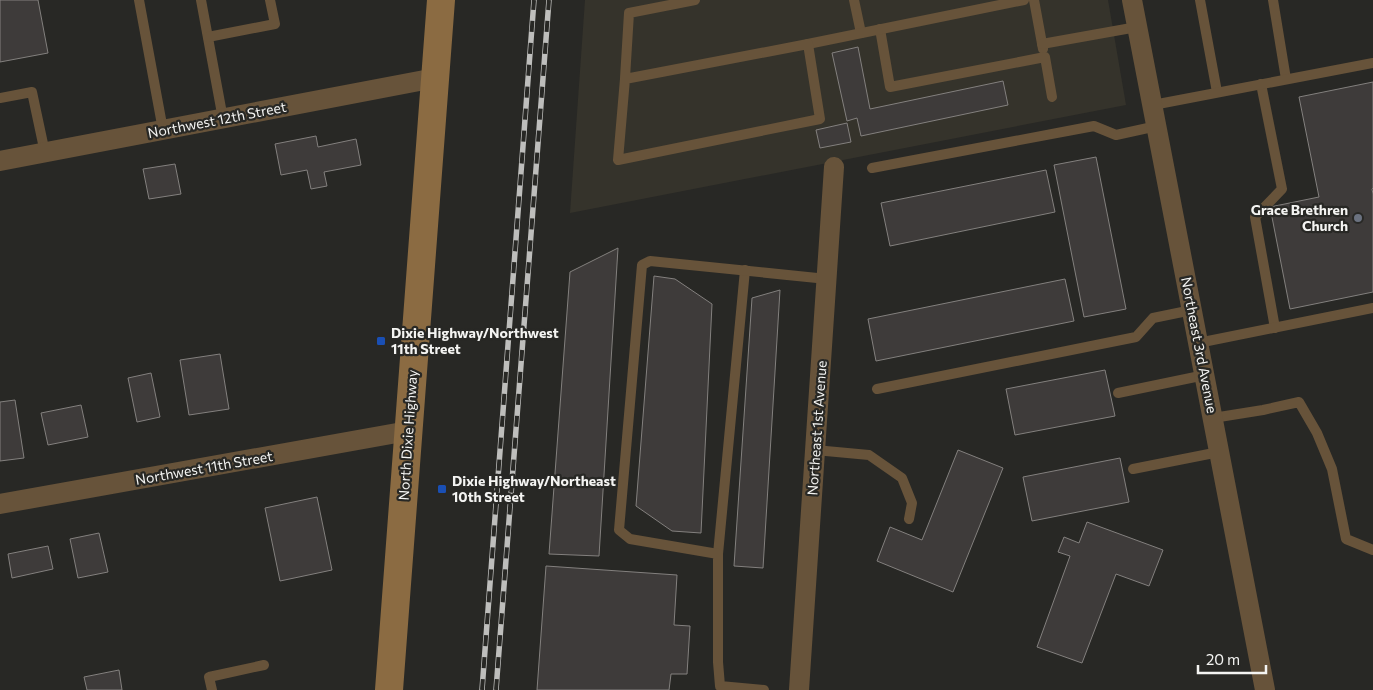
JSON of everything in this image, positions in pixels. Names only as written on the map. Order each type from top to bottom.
[{"type":"main road","name":"North Dixie Highway","points":[[389,690],[441,0]]},
{"type":"street","name":"Northeast 3rd Avenue","points":[[1132,0],[1265,690]]},
{"type":"street","name":"Northwest 12th Street","points":[[0,161],[435,78]]},
{"type":"street","name":"Northeast 1st Avenue","points":[[799,690],[834,167]]},
{"type":"street","name":"Northwest 11th Street","points":[[0,504],[408,431]]},
{"type":"lane","points":[[139,0],[163,130]]},
{"type":"lane","points":[[201,0],[223,119]]},
{"type":"lane","points":[[208,37],[275,24],[270,0]]},
{"type":"lane","points":[[695,0],[629,13],[618,160],[820,118],[808,44]]},
{"type":"lane","points":[[854,0],[861,33]]},
{"type":"lane","points":[[625,79],[1024,0]]},
{"type":"lane","points":[[1034,0],[1052,97]]},
{"type":"lane","points":[[1200,0],[1217,92]]},
{"type":"lane","points":[[1274,0],[1286,79]]},
{"type":"lane","points":[[1042,44],[1137,27]]},
{"type":"lane","points":[[880,29],[890,87],[1045,57]]},
{"type":"lane","points":[[1153,105],[1373,62]]},
{"type":"lane","points":[[1261,84],[1282,189],[1255,218],[1275,328]]},
{"type":"lane","points":[[0,98],[32,92],[45,153]]},
{"type":"lane","points":[[872,168],[1094,126],[1116,134],[1157,126]]},
{"type":"lane","points":[[718,554],[630,539],[618,530],[642,266],[650,261],[827,279]]},
{"type":"lane","points":[[745,270],[718,554],[718,662],[720,688],[764,690]]},
{"type":"lane","points":[[1198,343],[1373,308]]},
{"type":"lane","points":[[877,389],[1136,337],[1153,318],[1192,310]]},
{"type":"lane","points":[[1118,393],[1205,375]]},
{"type":"lane","points":[[1213,418],[1299,402],[1317,433],[1332,469],[1346,538],[1373,550]]},
{"type":"lane","points":[[816,450],[869,455],[902,478],[912,503],[909,519]]},
{"type":"lane","points":[[1133,469],[1219,452]]},
{"type":"lane","points":[[212,690],[209,677],[264,666]]},
{"type":"shaded area","points":[[585,0],[1108,0],[1126,105],[570,213]]},
{"type":"building","points":[[0,0],[38,0],[48,53],[0,62]]},
{"type":"building","points":[[858,47],[870,109],[1003,81],[1008,105],[861,136],[857,118],[847,121],[832,53]]},
{"type":"building","points":[[1373,82],[1373,292],[1290,309],[1270,207],[1319,197],[1299,97]]},
{"type":"building","points":[[847,123],[851,142],[820,148],[816,130]]},
{"type":"building","points":[[316,136],[318,147],[356,139],[361,165],[324,172],[327,186],[311,189],[307,170],[281,175],[275,144]]},
{"type":"building","points":[[1096,157],[1126,309],[1084,317],[1054,165]]},
{"type":"building","points":[[175,164],[181,194],[149,199],[143,169]]},
{"type":"building","points":[[1046,170],[1055,212],[890,246],[881,203]]},
{"type":"building","points":[[618,248],[599,556],[549,554],[570,272]]},
{"type":"building","points":[[654,276],[675,279],[712,304],[701,533],[672,531],[636,506]]},
{"type":"building","points":[[1065,279],[1074,321],[876,361],[868,319]]},
{"type":"building","points":[[780,290],[763,568],[734,566],[752,298]]},
{"type":"building","points":[[220,354],[229,409],[189,415],[180,360]]},
{"type":"building","points":[[1105,370],[1115,416],[1015,435],[1006,389]]},
{"type":"building","points":[[151,373],[160,417],[137,422],[128,378]]},
{"type":"building","points":[[15,400],[24,458],[0,461],[0,402]]},
{"type":"building","points":[[81,405],[88,437],[48,445],[41,413]]},
{"type":"building","points":[[958,450],[1003,468],[953,592],[877,561],[890,527],[922,540]]},
{"type":"building","points":[[1120,458],[1129,502],[1032,521],[1023,477]]},
{"type":"building","points":[[317,497],[332,570],[280,581],[265,508]]},
{"type":"building","points":[[1087,522],[1163,550],[1149,586],[1116,574],[1082,663],[1037,647],[1070,556],[1058,552],[1064,537],[1079,543]]},
{"type":"building","points":[[99,533],[108,572],[78,578],[70,539]]},
{"type":"building","points":[[48,546],[53,569],[12,578],[8,554]]},
{"type":"building","points":[[546,566],[677,575],[674,625],[690,626],[687,674],[671,674],[669,690],[537,690]]},
{"type":"building","points":[[119,670],[122,690],[87,690],[84,677]]},
{"type":"railway","points":[[482,690],[534,0]]},
{"type":"railway","points":[[496,690],[549,0]]},
{"type":"place","name":"Grace Brethren Church","points":[[1358,218]]},
{"type":"place","name":"Dixie Highway/Northwest 11th Street","points":[[381,341]]},
{"type":"place","name":"Dixie Highway/Northeast 10th Street","points":[[442,489]]}]
